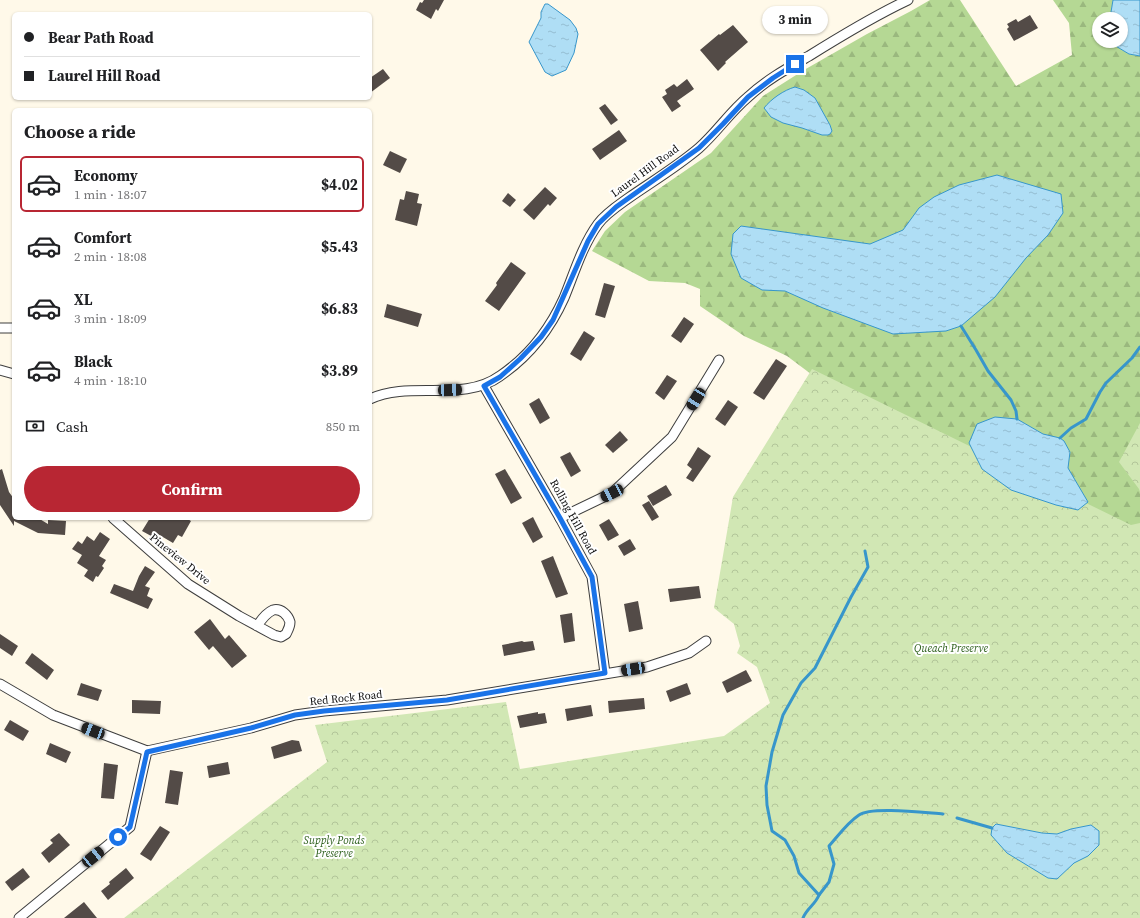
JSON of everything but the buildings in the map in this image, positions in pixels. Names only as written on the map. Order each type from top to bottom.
[{"type":"street","name":"Laurel Hill Road","points":[[372,398],[379,394],[418,390],[469,389],[484,386],[505,372],[541,337],[553,320],[588,241],[598,224],[616,207],[699,148],[748,97],[773,78],[871,19],[908,0]]},
{"type":"street","points":[[0,328],[12,328]]},
{"type":"street","points":[[560,518],[612,493],[672,437],[720,360]]},
{"type":"street","points":[[0,370],[12,373]]},
{"type":"street","name":"Rolling Hill Road","points":[[484,386],[592,577],[605,673]]},
{"type":"street","name":"Pineview Drive","points":[[114,520],[188,584],[257,626]]},
{"type":"street","name":"Red Rock Road","points":[[147,752],[251,728],[295,715],[447,700],[647,667],[689,652],[706,641]]},
{"type":"street","points":[[0,684],[53,715],[147,752],[130,827],[19,918]]},
{"type":"green space","points":[[930,0],[960,0],[1016,86],[1072,55],[1069,23],[1053,0],[1113,0],[1111,12],[1092,12],[1092,48],[1119,48],[1129,54],[1140,56],[1140,918],[626,792],[769,719],[815,377],[787,356],[744,336],[700,306],[700,289],[685,283],[649,281],[592,251],[605,231],[625,212],[711,153],[763,96],[804,70]]},
{"type":"green space","name":"Queach Preserve","points":[[812,369],[1131,525],[1140,523],[1140,918],[124,918],[327,762],[315,725],[506,702],[520,769],[724,736],[770,703],[757,667],[737,653],[740,646],[734,624],[714,608],[733,497]]},
{"type":"green space","points":[[1140,423],[1140,492],[1119,462]]},
{"type":"water","points":[[1113,0],[1140,0],[1140,56],[1129,54],[1119,48],[1128,48],[1128,12],[1111,12]]},
{"type":"water","points":[[545,4],[548,4],[570,20],[576,28],[578,34],[574,53],[566,70],[552,76],[545,72],[529,42],[541,18],[541,12]]},
{"type":"water","points":[[795,87],[804,90],[815,98],[830,125],[832,131],[830,134],[822,135],[783,123],[771,117],[764,108],[778,95]]},
{"type":"water","points":[[997,175],[1061,194],[1063,213],[1048,235],[1026,258],[995,297],[961,326],[946,331],[893,334],[823,308],[785,291],[762,290],[741,278],[731,254],[733,234],[741,226],[870,244],[903,230],[919,208],[934,197],[959,185]]},
{"type":"water","points":[[995,417],[1017,419],[1043,434],[1060,438],[1064,441],[1070,452],[1068,468],[1088,502],[1078,510],[1056,505],[1011,490],[982,469],[969,443],[977,424]]},
{"type":"water","points":[[996,824],[1042,833],[1057,834],[1071,829],[1091,825],[1099,831],[1099,845],[1088,856],[1074,863],[1057,879],[1048,878],[1007,853],[991,835],[992,828]]},
{"type":"waterway","points":[[961,326],[988,371],[1011,400],[1016,411],[1017,419]]},
{"type":"waterway","points":[[1060,438],[1071,428],[1086,419],[1106,383],[1132,358],[1140,347]]},
{"type":"waterway","points":[[803,918],[819,895],[799,873],[794,856],[785,840],[772,831],[767,805],[766,786],[772,752],[783,715],[801,683],[815,668],[868,567],[865,551]]},
{"type":"waterway","points":[[819,895],[829,882],[834,864],[829,846],[859,815],[865,812],[887,810],[943,814]]},
{"type":"waterway","points":[[957,818],[992,828]]},
{"type":"route","points":[[118,837],[130,827],[147,752],[251,728],[295,715],[447,700],[605,673],[592,577],[484,386],[500,377],[520,359],[541,337],[553,320],[588,241],[598,224],[616,207],[699,148],[748,97],[795,64]]},
{"type":"park label","name":"Supply Ponds Preserve","points":[[334,846]]}]
